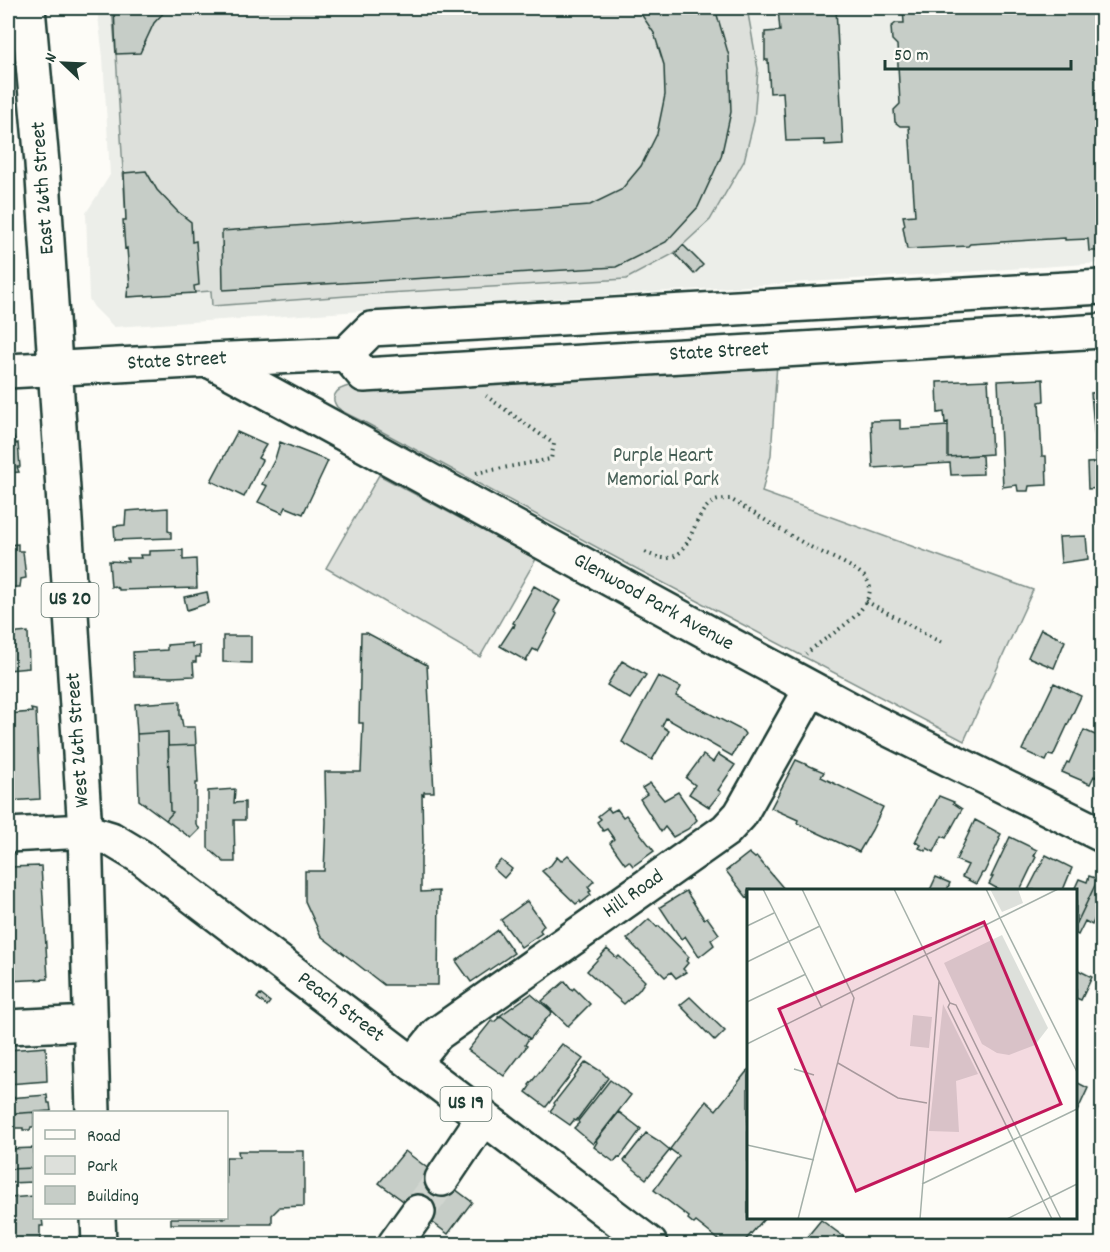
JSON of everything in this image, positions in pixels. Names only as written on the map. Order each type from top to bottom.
[{"type":"main road","name":"East 26th Street","points":[[28,8],[39,122],[56,368]]},
{"type":"main road","name":"State Street","points":[[8,371],[346,354],[371,329],[1102,287]]},
{"type":"main road","name":"State Street","points":[[346,354],[364,375],[1102,331]]},
{"type":"main road","name":"Glenwood Park Avenue","points":[[210,360],[882,726],[1102,835]]},
{"type":"main road","name":"West 26th Street","points":[[56,368],[85,831],[93,1111]]},
{"type":"main road","name":"Hill Road","points":[[413,1064],[440,1032],[726,830],[743,810],[811,688]]},
{"type":"main road","name":"Peach Street","points":[[8,835],[85,831],[111,839],[124,846],[650,1245]]},
{"type":"main road","points":[[8,1028],[90,1023]]},
{"type":"main road","points":[[442,1179],[483,1118]]},
{"type":"main road","points":[[395,1245],[418,1212]]},
{"type":"main road","points":[[98,1219],[99,1245]]},
{"type":"path","points":[[469,474],[551,459],[554,444],[482,394]]},
{"type":"path","points":[[645,552],[661,558],[673,557],[682,550],[703,512],[712,502],[719,499],[730,499],[808,546],[864,576],[869,583],[870,590],[861,609],[852,619],[804,656]]},
{"type":"path","points":[[866,601],[942,643]]},
{"type":"shaded area","points":[[97,8],[1102,8],[1102,263],[114,327],[89,299],[86,213],[110,175],[103,57]]},
{"type":"green space","points":[[112,8],[747,8],[758,69],[754,121],[744,161],[710,220],[673,254],[626,279],[212,306],[211,291],[127,297],[130,286]]},
{"type":"green space","name":"Purple Heart Memorial Park","points":[[777,363],[771,455],[762,492],[1033,590],[964,741],[347,414],[337,407],[334,400],[338,390],[363,384]]},
{"type":"green space","points":[[379,475],[536,559],[480,657],[326,568]]},
{"type":"building","points":[[114,8],[168,8],[154,23],[140,53],[116,54]]},
{"type":"building","points":[[637,8],[715,8],[729,56],[731,112],[721,157],[698,207],[666,242],[616,267],[223,290],[222,231],[590,205],[621,190],[641,166],[657,134],[665,95],[664,65],[654,33]]},
{"type":"building","points":[[778,8],[836,8],[843,144],[825,145],[824,140],[786,141],[783,92],[770,93],[768,60],[765,60],[765,32],[780,31]]},
{"type":"building","points":[[903,8],[1102,8],[1102,251],[1089,251],[1088,239],[1065,240],[1065,238],[907,249],[903,216],[915,215],[909,126],[900,126],[895,122],[894,110],[900,104],[897,45],[892,40],[891,27],[896,23],[904,23]]},
{"type":"building","points":[[146,171],[157,190],[191,222],[192,242],[196,241],[199,285],[194,286],[195,293],[127,297],[130,286],[123,220],[126,220],[124,173]]},
{"type":"building","points":[[683,245],[703,265],[694,274],[675,254]]},
{"type":"building","points":[[1043,379],[1044,401],[1039,402],[1042,456],[1046,456],[1047,485],[1029,486],[1028,491],[1018,491],[1017,485],[1003,487],[998,381]]},
{"type":"building","points":[[988,380],[992,454],[948,457],[948,422],[945,423],[944,412],[938,413],[937,382]]},
{"type":"building","points":[[1102,392],[1102,443],[1099,443],[1100,439],[1095,439],[1091,393]]},
{"type":"building","points":[[900,420],[900,429],[948,426],[948,457],[982,455],[983,474],[951,475],[950,463],[873,468],[871,421]]},
{"type":"building","points":[[237,432],[266,445],[258,458],[262,460],[244,497],[211,481]]},
{"type":"building","points":[[14,437],[16,444],[18,443],[20,467],[17,467],[19,472],[8,473],[8,438]]},
{"type":"building","points":[[280,442],[328,461],[303,514],[286,507],[283,513],[258,502],[267,486],[262,484],[275,459]]},
{"type":"building","points":[[1102,462],[1102,488],[1088,489],[1087,463]]},
{"type":"building","points":[[1095,498],[1102,498],[1102,525],[1097,525]]},
{"type":"building","points":[[168,508],[168,531],[171,532],[171,538],[115,540],[114,526],[125,525],[126,511]]},
{"type":"building","points":[[1086,536],[1088,559],[1061,563],[1059,537]]},
{"type":"building","points":[[18,544],[18,551],[23,551],[26,578],[21,579],[20,587],[8,587],[8,545]]},
{"type":"building","points":[[183,550],[183,560],[196,559],[197,588],[119,590],[114,586],[111,587],[109,561],[128,562],[127,558],[141,558],[140,555],[149,555],[149,551]]},
{"type":"building","points":[[534,586],[560,601],[554,611],[557,614],[537,651],[533,649],[526,661],[500,646],[514,627],[513,623]]},
{"type":"building","points":[[207,592],[209,603],[187,610],[184,597]]},
{"type":"building","points":[[1041,629],[1065,641],[1054,668],[1028,657]]},
{"type":"building","points":[[28,632],[29,668],[8,670],[8,634]]},
{"type":"building","points":[[361,633],[367,633],[427,665],[434,792],[422,794],[421,892],[439,891],[438,985],[384,985],[321,936],[305,901],[305,871],[324,871],[325,772],[361,772],[363,723],[359,723]]},
{"type":"building","points":[[223,636],[251,636],[251,663],[223,662]]},
{"type":"building","points":[[192,643],[192,647],[200,646],[200,657],[196,657],[196,662],[193,662],[194,676],[134,676],[133,652],[167,650],[167,645]]},
{"type":"building","points":[[622,661],[646,675],[630,699],[607,685]]},
{"type":"building","points":[[658,676],[681,687],[676,696],[743,731],[745,734],[732,756],[666,718],[662,726],[669,731],[652,760],[622,742]]},
{"type":"building","points":[[1054,683],[1081,696],[1053,756],[1049,755],[1046,761],[1022,750]]},
{"type":"building","points":[[180,701],[183,727],[195,727],[196,745],[168,746],[168,732],[137,734],[135,704]]},
{"type":"building","points":[[31,709],[36,710],[40,799],[8,801],[8,714],[32,712]]},
{"type":"building","points":[[1084,730],[1102,738],[1102,764],[1090,784],[1062,772],[1067,762],[1069,763]]},
{"type":"building","points":[[168,732],[170,811],[173,812],[166,820],[139,800],[137,734]]},
{"type":"building","points":[[196,745],[198,783],[196,783],[196,825],[200,829],[191,838],[166,820],[173,812],[170,811],[168,746]]},
{"type":"building","points":[[718,754],[735,765],[718,790],[721,792],[709,807],[689,794],[695,785],[686,778],[703,755],[713,762]]},
{"type":"building","points":[[796,760],[824,772],[821,777],[883,807],[859,852],[771,808]]},
{"type":"building","points":[[650,783],[664,800],[678,792],[697,820],[688,829],[673,837],[665,827],[661,832],[640,799],[647,794],[642,788]]},
{"type":"building","points":[[235,789],[234,803],[245,802],[245,820],[234,820],[235,862],[224,862],[208,848],[208,791]]},
{"type":"building","points":[[939,796],[954,802],[962,809],[946,838],[942,836],[934,852],[927,848],[926,851],[919,848],[921,845],[915,842]]},
{"type":"building","points":[[608,808],[611,812],[617,809],[623,817],[626,815],[654,851],[633,866],[629,861],[625,864],[610,843],[614,839],[607,829],[603,831],[597,822],[601,819],[598,816]]},
{"type":"building","points":[[975,820],[1001,834],[984,873],[976,884],[962,877],[968,865],[956,860]]},
{"type":"building","points":[[1010,837],[1037,850],[1034,856],[1036,857],[1020,889],[998,889],[989,884],[993,877],[991,877]]},
{"type":"building","points":[[749,853],[757,857],[784,889],[747,889],[747,898],[726,871]]},
{"type":"building","points":[[568,855],[594,881],[588,887],[591,895],[581,903],[580,901],[576,904],[542,871],[557,857],[561,861]]},
{"type":"building","points":[[1046,855],[1072,868],[1063,889],[1029,889]]},
{"type":"building","points":[[501,860],[512,869],[504,878],[493,868]]},
{"type":"building","points":[[41,866],[48,979],[8,981],[8,867]]},
{"type":"building","points":[[1089,876],[1098,879],[1077,923],[1077,889],[1074,889],[1079,879],[1087,882]]},
{"type":"building","points":[[936,877],[950,883],[947,889],[930,889]]},
{"type":"building","points":[[1098,879],[1102,881],[1102,901],[1092,925],[1085,921],[1078,935],[1077,923]]},
{"type":"building","points":[[686,891],[704,919],[707,917],[719,934],[711,940],[714,945],[699,957],[685,936],[681,939],[660,907]]},
{"type":"building","points":[[527,901],[544,925],[540,930],[542,933],[521,947],[501,920]]},
{"type":"building","points":[[649,919],[657,927],[659,926],[689,957],[683,969],[686,972],[676,978],[671,972],[665,977],[627,939]]},
{"type":"building","points":[[498,930],[514,953],[471,982],[456,961]]},
{"type":"building","points":[[607,949],[617,958],[619,956],[645,981],[624,1004],[587,971]]},
{"type":"building","points":[[1077,970],[1092,977],[1081,1000],[1077,998]]},
{"type":"building","points":[[565,981],[572,990],[574,988],[590,1004],[568,1026],[542,1001]]},
{"type":"building","points":[[260,994],[270,1002],[267,1006],[257,998]]},
{"type":"building","points":[[531,994],[552,1012],[530,1039],[501,1016],[498,1017]]},
{"type":"building","points":[[690,997],[725,1031],[715,1041],[680,1005]]},
{"type":"building","points":[[501,1016],[529,1038],[525,1045],[527,1046],[504,1076],[468,1050],[492,1020],[494,1022]]},
{"type":"building","points":[[562,1044],[583,1059],[546,1107],[526,1092]]},
{"type":"building","points":[[46,1047],[47,1081],[8,1084],[8,1050]]},
{"type":"building","points":[[586,1062],[608,1078],[576,1121],[574,1120],[570,1125],[550,1111]]},
{"type":"building","points":[[747,1071],[747,1219],[764,1219],[742,1244],[724,1244],[696,1222],[694,1224],[688,1219],[689,1217],[654,1190],[679,1156],[670,1149],[706,1101],[716,1110]]},
{"type":"building","points":[[610,1080],[631,1095],[593,1144],[574,1128]]},
{"type":"building","points":[[1077,1082],[1088,1088],[1077,1112]]},
{"type":"building","points":[[47,1095],[51,1111],[8,1114],[8,1098]]},
{"type":"building","points":[[33,1112],[33,1127],[30,1130],[8,1128],[8,1114]]},
{"type":"building","points":[[619,1112],[641,1129],[620,1158],[618,1157],[614,1162],[594,1147],[596,1141]]},
{"type":"building","points":[[646,1133],[670,1150],[646,1179],[624,1161]]},
{"type":"building","points":[[33,1148],[33,1168],[8,1169],[8,1149]]},
{"type":"building","points":[[238,1151],[304,1151],[304,1206],[280,1207],[272,1215],[272,1224],[171,1224],[171,1219],[228,1219],[228,1157],[239,1157]]},
{"type":"building","points":[[405,1151],[472,1202],[448,1234],[379,1183]]},
{"type":"building","points":[[33,1168],[33,1182],[8,1183],[8,1169]]},
{"type":"building","points":[[8,1194],[9,1198],[33,1196],[33,1219],[42,1219],[40,1241],[8,1244]]},
{"type":"building","points":[[821,1220],[844,1237],[839,1244],[805,1244],[809,1238],[807,1237]]},
{"type":"tunnel","points":[[418,1212],[442,1179]]}]
